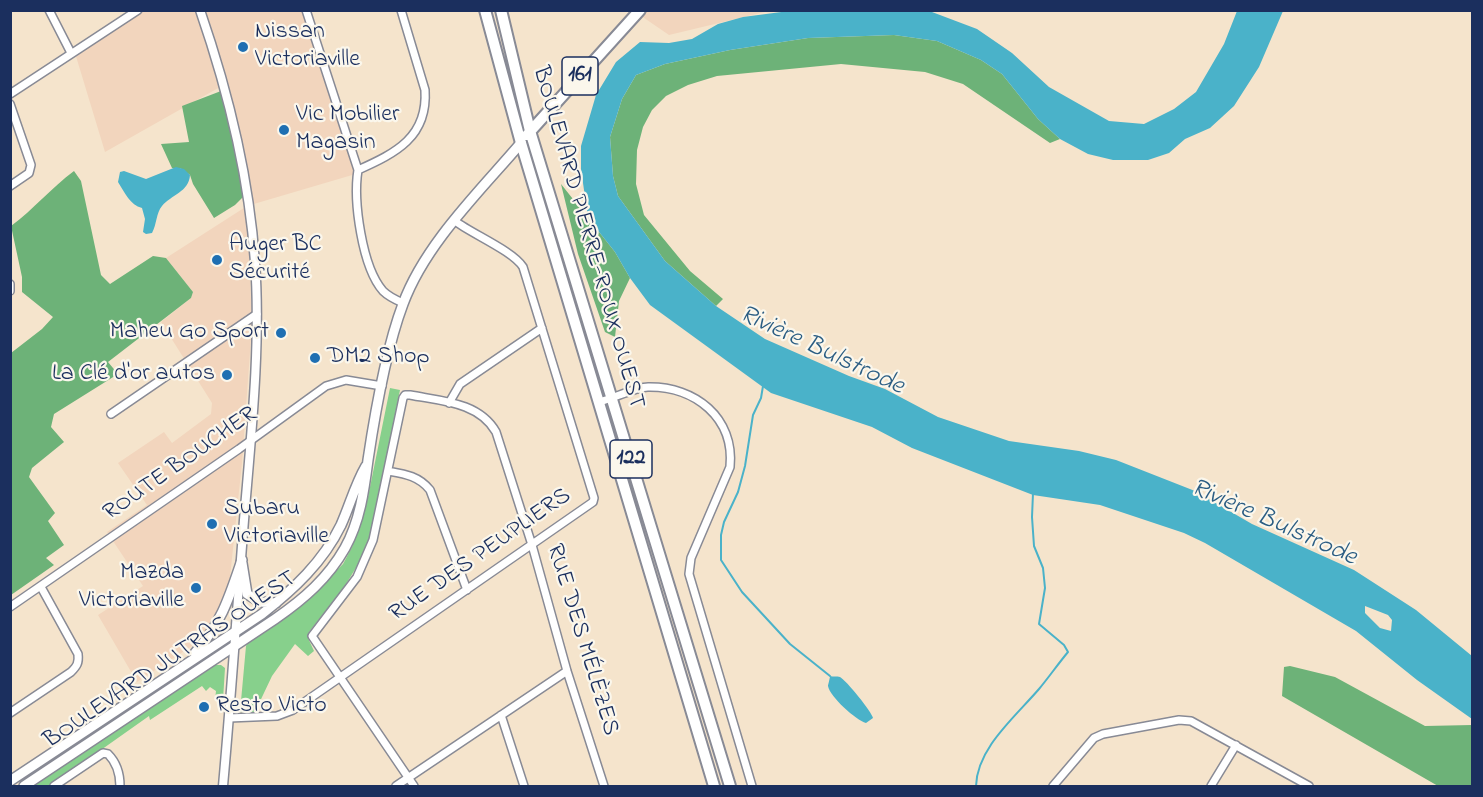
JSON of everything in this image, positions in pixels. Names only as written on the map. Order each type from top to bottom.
[{"type":"main road","name":"BOULEVARD PIERRE-ROUX OUEST","points":[[485,10],[521,143],[714,786]]},
{"type":"main road","name":"BOULEVARD PIERRE-ROUX OUEST","points":[[501,10],[530,131],[730,786]]},
{"type":"main road","name":"BOULEVARD JUTRAS OUEST","points":[[24,786],[297,604],[324,578],[345,548],[366,486],[368,461],[382,386],[403,303],[436,245],[455,221],[530,131],[640,10]]},
{"type":"main road","name":"BOULEVARD JUTRAS OUEST","points":[[10,781],[276,603],[299,583],[331,543],[368,461]]},
{"type":"main road","points":[[242,560],[248,594],[260,602],[276,603]]},
{"type":"main road","points":[[185,663],[221,618],[242,560]]},
{"type":"street","points":[[49,10],[71,53]]},
{"type":"street","points":[[10,94],[138,10]]},
{"type":"street","points":[[200,10],[225,90],[246,189],[255,264],[257,314],[236,645],[223,786]]},
{"type":"street","points":[[306,10],[358,170],[357,211],[369,262],[384,292],[403,303]]},
{"type":"street","points":[[358,170],[402,147],[422,121],[426,103],[425,90],[401,10]]},
{"type":"street","points":[[10,104],[31,165],[29,173],[10,186]]},
{"type":"street","name":"RUE DES PEUPLIERS","points":[[229,718],[285,714],[590,505],[594,498],[524,267],[520,261],[471,233],[455,221]]},
{"type":"street","points":[[10,284],[10,291]]},
{"type":"street","points":[[111,414],[257,314]]},
{"type":"street","points":[[449,403],[459,384],[542,328]]},
{"type":"street","name":"ROUTE BOUCHER","points":[[10,607],[326,386],[345,380],[382,386]]},
{"type":"street","points":[[599,402],[645,386],[682,391],[713,413],[727,434],[730,467],[691,558],[689,574],[752,786]]},
{"type":"street","name":"RUE DES MÉLÈZES","points":[[388,471],[405,395],[449,403],[475,411],[491,423],[496,432],[532,545],[567,671],[604,786]]},
{"type":"street","points":[[414,786],[339,679],[312,636],[349,588],[364,561],[373,540],[388,471],[415,477],[430,490],[467,590]]},
{"type":"street","points":[[10,712],[71,672],[79,660],[78,654],[41,587]]},
{"type":"street","points":[[396,786],[567,671]]},
{"type":"street","points":[[501,715],[524,786]]},
{"type":"street","points":[[1053,786],[1094,738],[1103,734],[1179,720],[1186,720],[1236,745],[1309,786]]},
{"type":"street","points":[[1211,786],[1236,745]]},
{"type":"street","points":[[54,786],[103,753],[108,754],[114,760],[120,777],[120,786]]},
{"type":"shaded area","points":[[139,11],[304,11],[359,173],[247,206],[220,87],[105,152],[75,53]]},
{"type":"shaded area","points":[[634,11],[769,11],[669,35]]},
{"type":"shaded area","points":[[247,206],[252,324],[242,463],[230,577],[222,607],[207,631],[195,644],[137,682],[98,615],[143,586],[107,532],[147,505],[118,463],[164,432],[172,443],[211,414],[212,403],[161,322],[191,298],[193,292],[166,258]]},
{"type":"green space","points":[[894,35],[937,41],[981,60],[1002,74],[1038,119],[1060,139],[1050,143],[963,84],[925,72],[841,64],[717,76],[688,85],[666,96],[652,110],[643,127],[637,150],[636,184],[644,215],[690,271],[723,299],[716,306],[665,261],[618,196],[613,176],[610,137],[622,99],[636,75],[665,64],[730,50],[808,38]]},
{"type":"green space","points":[[221,91],[236,154],[243,197],[214,218],[190,175],[180,168],[172,168],[161,144],[189,142],[182,106]]},
{"type":"green space","points":[[74,171],[81,181],[101,275],[110,284],[153,256],[166,258],[193,292],[191,298],[108,362],[118,374],[54,414],[51,427],[64,442],[32,468],[29,477],[55,513],[48,521],[64,545],[46,558],[54,565],[11,595],[11,353],[42,329],[53,317],[22,292],[22,277],[11,226]]},
{"type":"green space","points":[[561,184],[615,252],[630,278],[619,301],[615,337],[605,332],[578,254]]},
{"type":"green space","points":[[390,388],[400,390],[370,536],[362,558],[343,589],[309,632],[308,638],[314,651],[308,656],[295,644],[272,676],[254,714],[240,712],[248,642],[301,606],[343,564],[352,547],[368,497]]},
{"type":"green space","points":[[215,665],[225,668],[223,700],[215,700],[216,691],[210,687],[206,691],[202,686],[150,720],[149,716],[50,786],[33,786]]},
{"type":"green space","points":[[1290,666],[1335,677],[1425,726],[1472,725],[1472,786],[1438,786],[1282,696],[1284,667]]},
{"type":"water","points":[[789,11],[932,12],[977,29],[1012,53],[1049,87],[1109,121],[1144,124],[1174,109],[1196,92],[1224,44],[1237,11],[1283,11],[1259,67],[1234,106],[1210,128],[1185,139],[1169,153],[1148,160],[1113,160],[1088,154],[1060,139],[1038,119],[1002,74],[981,60],[937,41],[894,35],[808,38],[730,50],[665,64],[636,75],[622,99],[610,137],[613,176],[618,196],[665,261],[716,306],[765,339],[849,376],[885,389],[938,417],[1009,441],[1079,451],[1116,460],[1195,491],[1252,524],[1354,570],[1416,610],[1472,656],[1472,719],[1417,680],[1356,631],[1205,543],[1184,533],[1100,505],[1033,495],[912,448],[872,427],[771,393],[650,305],[630,278],[615,252],[588,218],[581,169],[581,146],[596,95],[616,62],[640,42],[669,43],[692,39],[718,24],[743,17]],"holes":[[[1365,606],[1388,615],[1392,620],[1391,631],[1380,628],[1365,613]]]},
{"type":"water","points":[[176,167],[184,169],[190,175],[189,181],[162,206],[152,233],[146,234],[143,232],[145,219],[142,208],[131,201],[118,182],[120,172],[124,171],[146,179]]},
{"type":"water","points":[[830,676],[843,679],[864,703],[873,718],[866,723],[844,708],[830,691],[828,686]]},
{"type":"waterway","points":[[763,386],[761,398],[753,415],[745,466],[738,492],[724,522],[721,535],[721,560],[742,592],[790,644],[830,676]]},
{"type":"waterway","points":[[976,786],[978,772],[990,746],[1068,652],[1064,645],[1039,624],[1045,588],[1043,568],[1034,546],[1033,493]]},
{"type":"place","name":"Nissan Victoriaville","points":[[243,47]]},
{"type":"place","name":"Vic Mobilier Magasin","points":[[284,130]]},
{"type":"place","name":"Auger BC Sécurité","points":[[217,260]]},
{"type":"place","name":"Maheu Go Sport","points":[[281,333]]},
{"type":"place","name":"DM2 Shop","points":[[315,358]]},
{"type":"place","name":"La Clé d'or autos","points":[[227,375]]},
{"type":"place","name":"Subaru Victoriaville","points":[[212,524]]},
{"type":"place","name":"Mazda Victoriaville","points":[[196,588]]},
{"type":"place","name":"Resto Victo","points":[[204,707]]},
{"type":"water label","name":"Rivière Bulstrode","points":[[821,352]]},
{"type":"water label","name":"Rivière Bulstrode","points":[[1273,524]]}]
